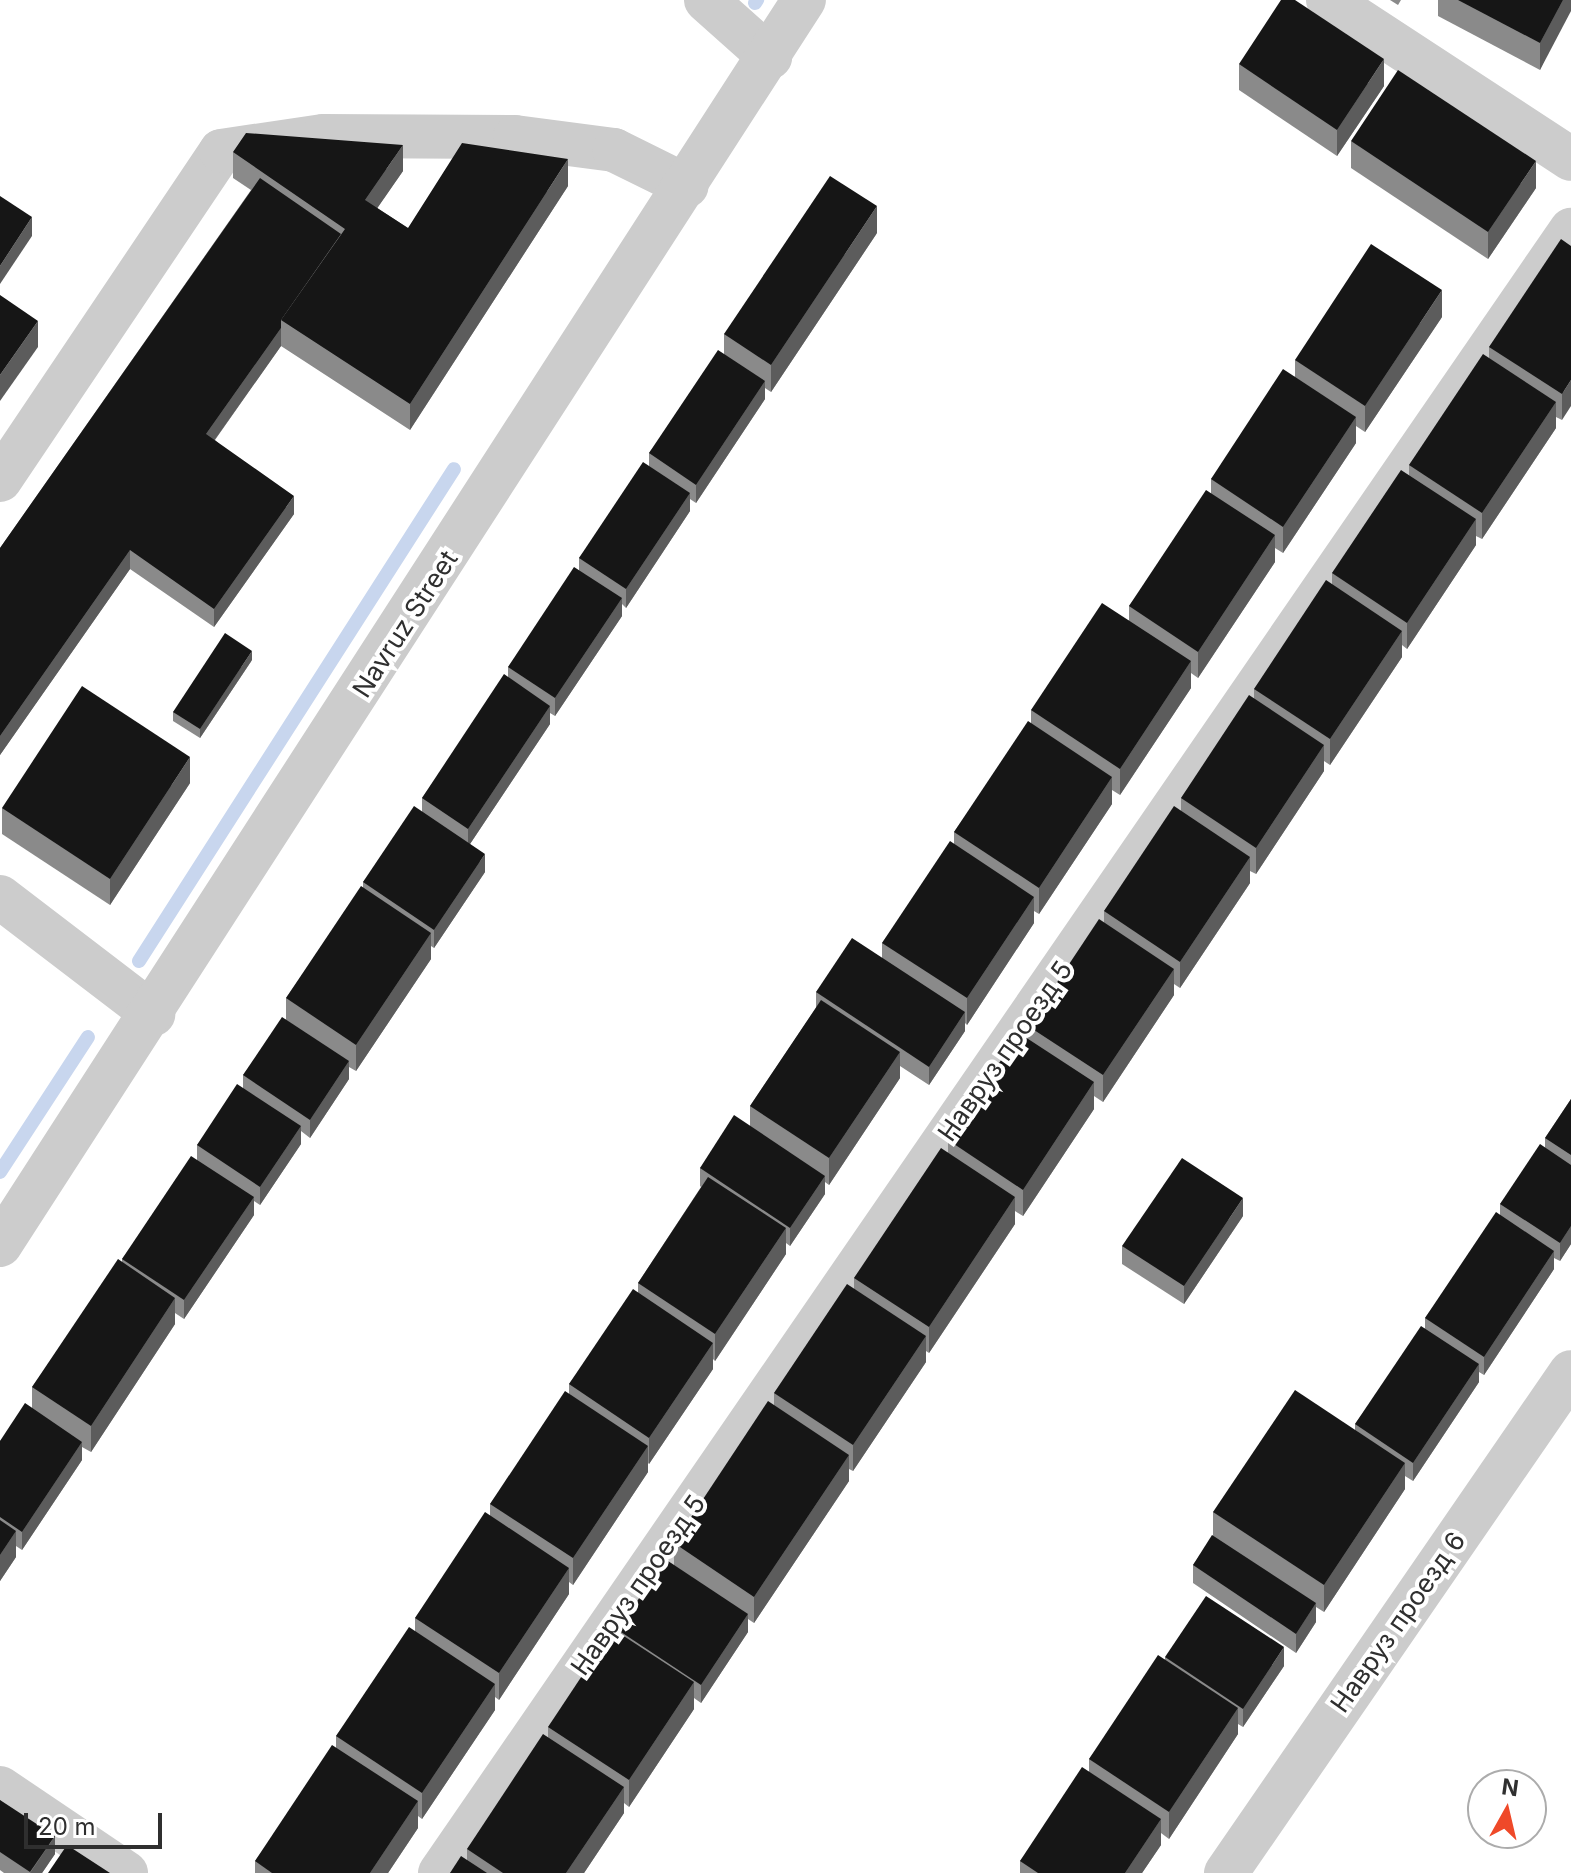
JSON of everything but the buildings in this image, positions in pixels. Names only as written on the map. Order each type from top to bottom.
[{"type":"street","points":[[706,0],[770,57]]},
{"type":"street","name":"Navruz Street","points":[[0,1245],[153,1014],[804,0]]},
{"type":"street","points":[[1328,0],[1571,159]]},
{"type":"street","points":[[0,480],[221,151],[323,136],[515,137],[614,150],[687,186]]},
{"type":"street","name":"Навруз проезд 5","points":[[440,1873],[1571,230]]},
{"type":"street","points":[[0,897],[153,1014]]},
{"type":"street","name":"Навруз проезд 6","points":[[1226,1873],[1571,1372]]},
{"type":"street","points":[[0,1788],[126,1873]]},
{"type":"waterway","points":[[139,961],[454,469]]},
{"type":"waterway","points":[[0,1172],[88,1037]]}]
